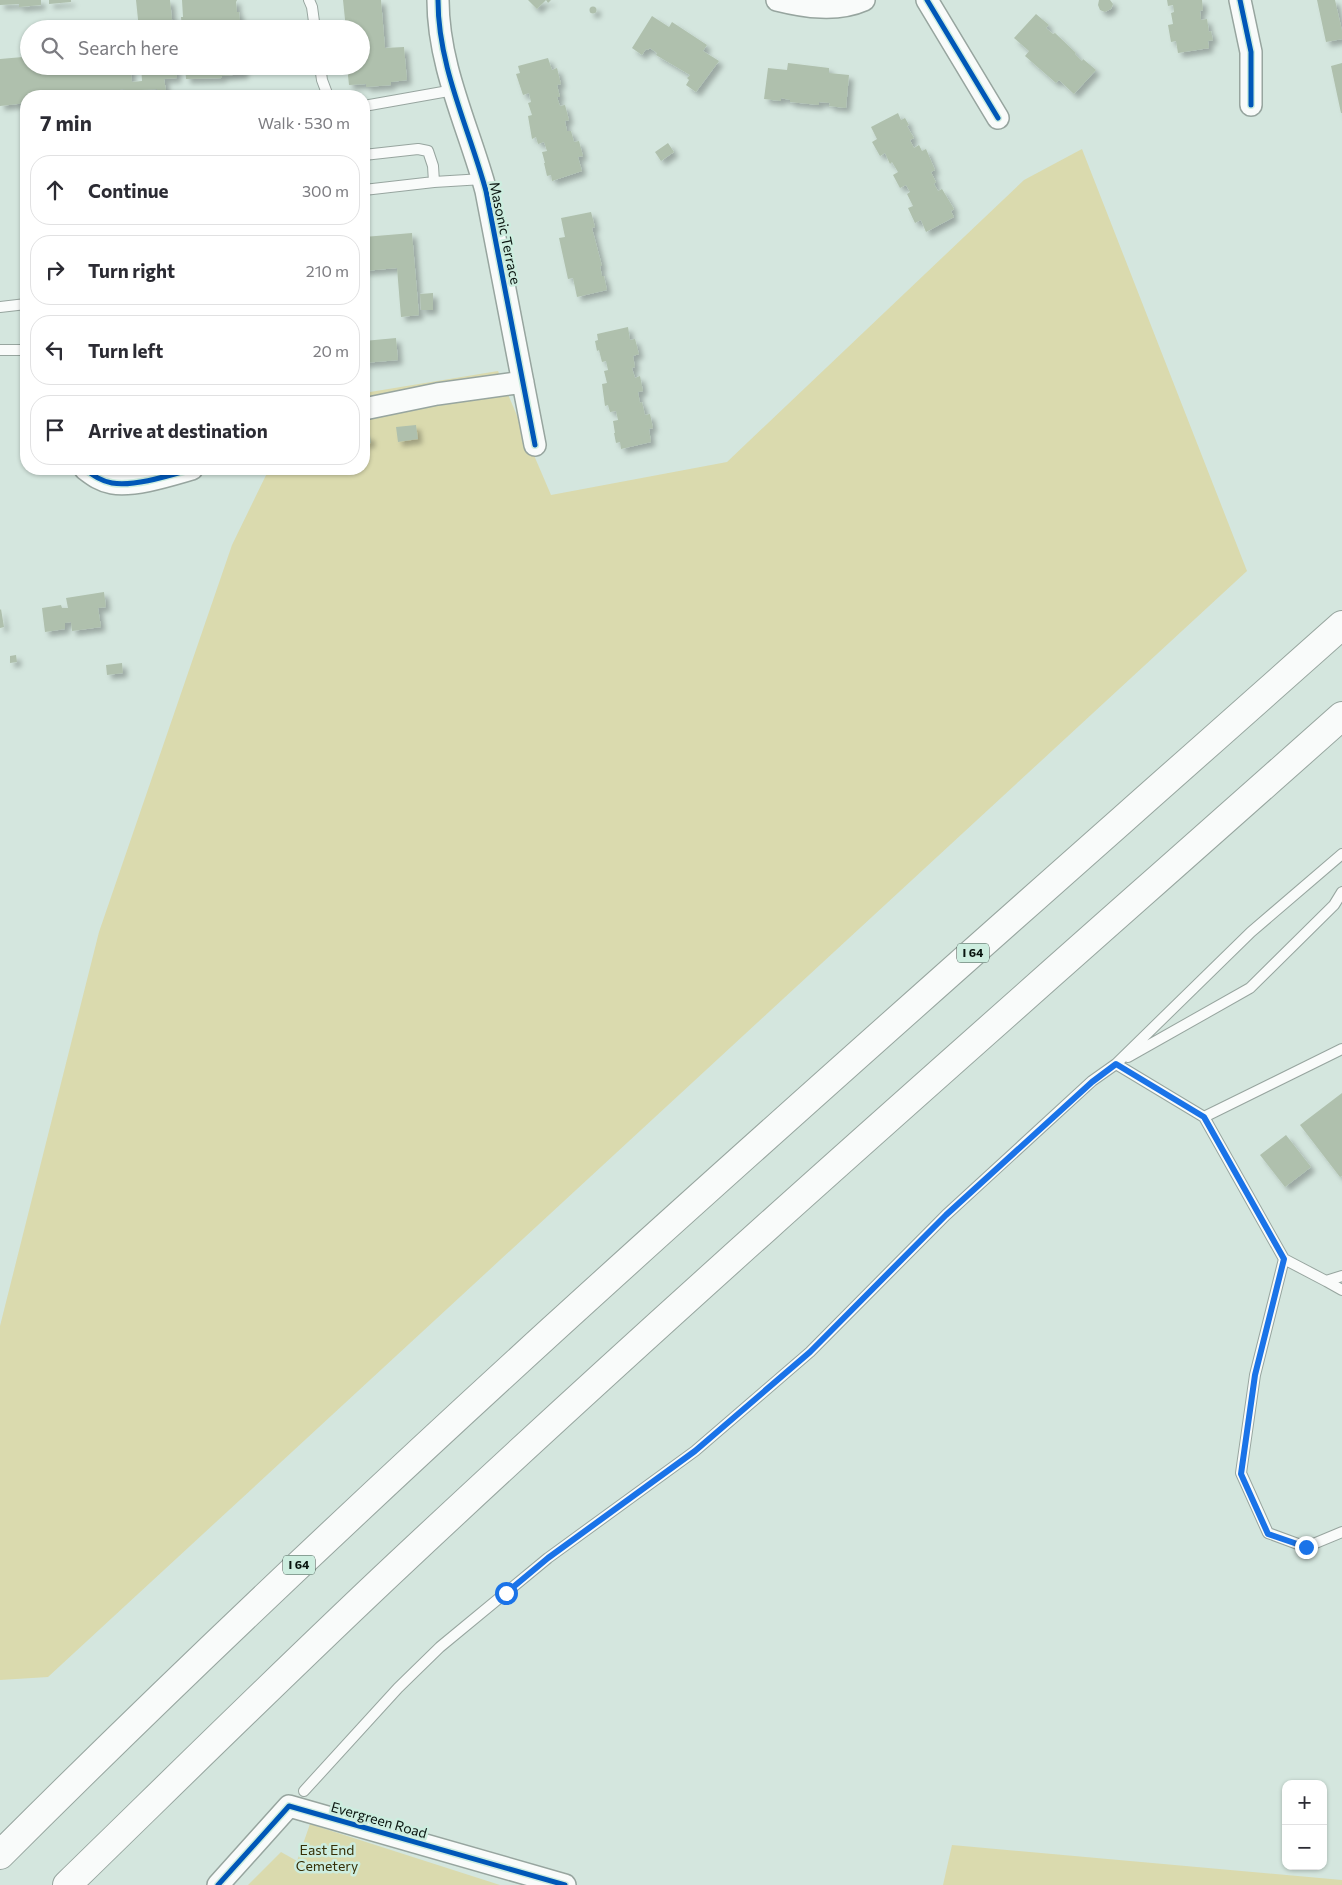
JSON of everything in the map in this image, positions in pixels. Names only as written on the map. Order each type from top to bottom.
[{"type":"highway","name":"I 64","points":[[0,1855],[152,1705],[349,1518],[597,1288],[1342,625]]},
{"type":"highway","points":[[67,1885],[204,1750],[397,1566],[651,1332],[1342,716]]},
{"type":"street","name":"Masonic Terrace","points":[[438,0],[441,34],[454,90],[483,179],[535,445]]},
{"type":"street","points":[[778,0],[797,5],[822,7],[843,6],[864,0]]},
{"type":"street","points":[[927,0],[998,118]]},
{"type":"street","points":[[1240,0],[1251,52],[1251,104]]},
{"type":"street","points":[[370,408],[437,394],[523,382]]},
{"type":"street","points":[[94,475],[114,484],[137,482],[167,475]]},
{"type":"street","name":"Evergreen Road","points":[[218,1885],[289,1806],[565,1885]]},
{"type":"lane","points":[[309,0],[314,20]]},
{"type":"lane","points":[[321,75],[326,90]]},
{"type":"lane","points":[[370,105],[454,90]]},
{"type":"lane","points":[[370,154],[418,149],[428,151],[433,166],[434,182]]},
{"type":"lane","points":[[370,189],[483,179]]},
{"type":"lane","points":[[0,307],[20,305]]},
{"type":"lane","points":[[0,350],[20,350]]},
{"type":"lane","points":[[1116,1064],[1251,932],[1342,854]]},
{"type":"lane","points":[[304,1791],[392,1695],[440,1648],[548,1558],[695,1451],[810,1352],[946,1215],[1092,1082],[1116,1064],[1250,988],[1334,904],[1342,892]]},
{"type":"lane","points":[[1204,1117],[1342,1049]]},
{"type":"lane","points":[[1116,1064],[1204,1117],[1284,1259],[1342,1290]]},
{"type":"lane","points":[[1284,1259],[1255,1375],[1241,1474],[1268,1534],[1306,1547],[1342,1532]]},
{"type":"lane","points":[[1326,1281],[1342,1276]]},
{"type":"green space","points":[[1082,149],[1247,571],[48,1677],[0,1680],[0,1326],[99,932],[232,545],[266,475],[370,475],[370,392],[498,371],[551,495],[727,462],[1024,180]]},
{"type":"green space","name":"East End Cemetery","points":[[310,1824],[500,1885],[248,1885],[281,1852],[297,1861]]},
{"type":"green space","points":[[952,1845],[1342,1880],[1342,1885],[943,1885]]},
{"type":"building","points":[[0,0],[41,0],[41,5],[19,7],[19,4],[0,5]]},
{"type":"building","points":[[49,0],[71,0],[71,2],[49,4]]},
{"type":"building","points":[[136,0],[170,0],[172,20],[138,20]]},
{"type":"building","points":[[182,0],[237,0],[237,12],[239,12],[240,20],[181,20],[181,17],[183,17]]},
{"type":"building","points":[[343,0],[381,0],[385,48],[404,47],[407,80],[391,82],[391,85],[366,87],[366,84],[349,85],[348,75],[370,75],[370,20],[345,20]]},
{"type":"building","points":[[528,0],[546,0],[537,9]]},
{"type":"building","points":[[1099,0],[1110,0],[1113,4],[1111,9],[1105,12],[1100,10]]},
{"type":"building","points":[[1167,0],[1202,0],[1201,20],[1207,19],[1209,32],[1211,31],[1213,40],[1208,41],[1209,48],[1178,53],[1176,41],[1171,42],[1168,25],[1173,24],[1171,13],[1174,12],[1173,5],[1168,6]]},
{"type":"building","points":[[1317,0],[1335,0],[1342,39],[1326,42]]},
{"type":"building","points":[[593,6],[597,10],[593,14],[589,10]]},
{"type":"building","points":[[1036,14],[1049,25],[1046,28],[1053,34],[1055,33],[1082,61],[1083,59],[1096,70],[1074,94],[1059,80],[1056,83],[1025,56],[1029,51],[1014,38]]},
{"type":"building","points":[[652,16],[669,27],[672,22],[707,45],[703,51],[719,61],[696,92],[686,85],[689,80],[687,78],[690,75],[656,55],[657,53],[650,48],[646,49],[642,55],[632,48]]},
{"type":"building","points":[[20,57],[20,75],[131,75],[132,82],[142,81],[142,75],[177,75],[177,78],[164,79],[166,90],[20,90],[20,104],[0,106],[0,59]]},
{"type":"building","points":[[548,58],[552,70],[557,68],[561,84],[557,85],[560,97],[557,97],[560,106],[565,105],[569,120],[565,121],[567,131],[571,131],[574,142],[579,141],[583,156],[578,157],[582,171],[552,181],[551,175],[547,176],[544,163],[542,152],[547,151],[544,142],[538,144],[536,137],[532,139],[528,116],[532,115],[528,103],[531,102],[529,93],[523,95],[516,74],[520,73],[518,66]]},
{"type":"building","points":[[788,63],[829,68],[829,73],[849,75],[846,108],[829,106],[830,103],[819,102],[819,105],[790,102],[790,100],[781,98],[781,101],[764,99],[768,68],[787,70]]},
{"type":"building","points":[[1342,63],[1342,113],[1341,113],[1331,66]]},
{"type":"building","points":[[186,75],[233,75],[222,76],[222,78],[186,79]]},
{"type":"building","points":[[898,113],[901,120],[905,118],[909,125],[907,126],[914,138],[910,140],[914,148],[919,145],[922,151],[926,149],[935,170],[931,172],[936,182],[934,184],[938,191],[942,189],[954,209],[951,211],[954,217],[926,232],[921,220],[915,223],[908,208],[913,206],[907,194],[910,192],[906,185],[900,188],[893,175],[898,172],[892,162],[890,164],[885,153],[880,156],[872,142],[877,139],[871,127]]},
{"type":"building","points":[[668,143],[674,152],[661,161],[655,152]]},
{"type":"building","points":[[591,212],[595,227],[592,228],[602,266],[600,266],[602,276],[604,276],[607,290],[577,297],[573,278],[568,279],[559,238],[565,237],[561,218]]},
{"type":"building","points":[[412,233],[419,315],[401,317],[397,268],[370,270],[370,236]]},
{"type":"building","points":[[433,293],[433,310],[421,310],[420,294]]},
{"type":"building","points":[[628,327],[630,340],[635,339],[639,354],[633,356],[635,367],[632,368],[635,378],[640,376],[643,391],[638,392],[640,403],[642,402],[645,415],[650,414],[653,428],[649,429],[651,442],[621,449],[620,442],[616,443],[614,433],[613,421],[618,420],[616,411],[610,412],[608,405],[605,406],[602,384],[607,383],[604,371],[608,370],[606,361],[602,362],[595,341],[598,340],[597,334]]},
{"type":"building","points":[[396,338],[398,360],[370,362],[370,340]]},
{"type":"building","points":[[416,425],[418,439],[398,442],[396,427]]},
{"type":"building","points":[[104,592],[106,607],[98,608],[101,627],[72,631],[71,622],[65,623],[65,629],[45,632],[42,608],[61,605],[62,608],[68,608],[66,598]]},
{"type":"building","points":[[0,610],[4,627],[0,628]]},
{"type":"building","points":[[16,655],[17,662],[10,663],[10,656]]},
{"type":"building","points":[[122,663],[123,673],[107,675],[106,665]]},
{"type":"building","points":[[1342,1093],[1342,1176],[1340,1177],[1300,1125]]},
{"type":"building","points":[[1286,1135],[1311,1167],[1285,1187],[1260,1155]]},
{"type":"cycle path","points":[[438,0],[439,25],[449,73],[486,191],[535,445]]},
{"type":"cycle path","points":[[927,0],[998,118]]},
{"type":"cycle path","points":[[1240,0],[1251,52],[1251,105]]},
{"type":"cycle path","points":[[94,475],[104,481],[121,484],[152,480],[170,475]]},
{"type":"cycle path","points":[[218,1885],[289,1806],[565,1885]]},
{"type":"route","points":[[506,1593],[548,1558],[695,1451],[810,1352],[946,1215],[1092,1082],[1116,1064],[1204,1117],[1284,1259],[1255,1375],[1241,1474],[1268,1534],[1306,1547]]}]
